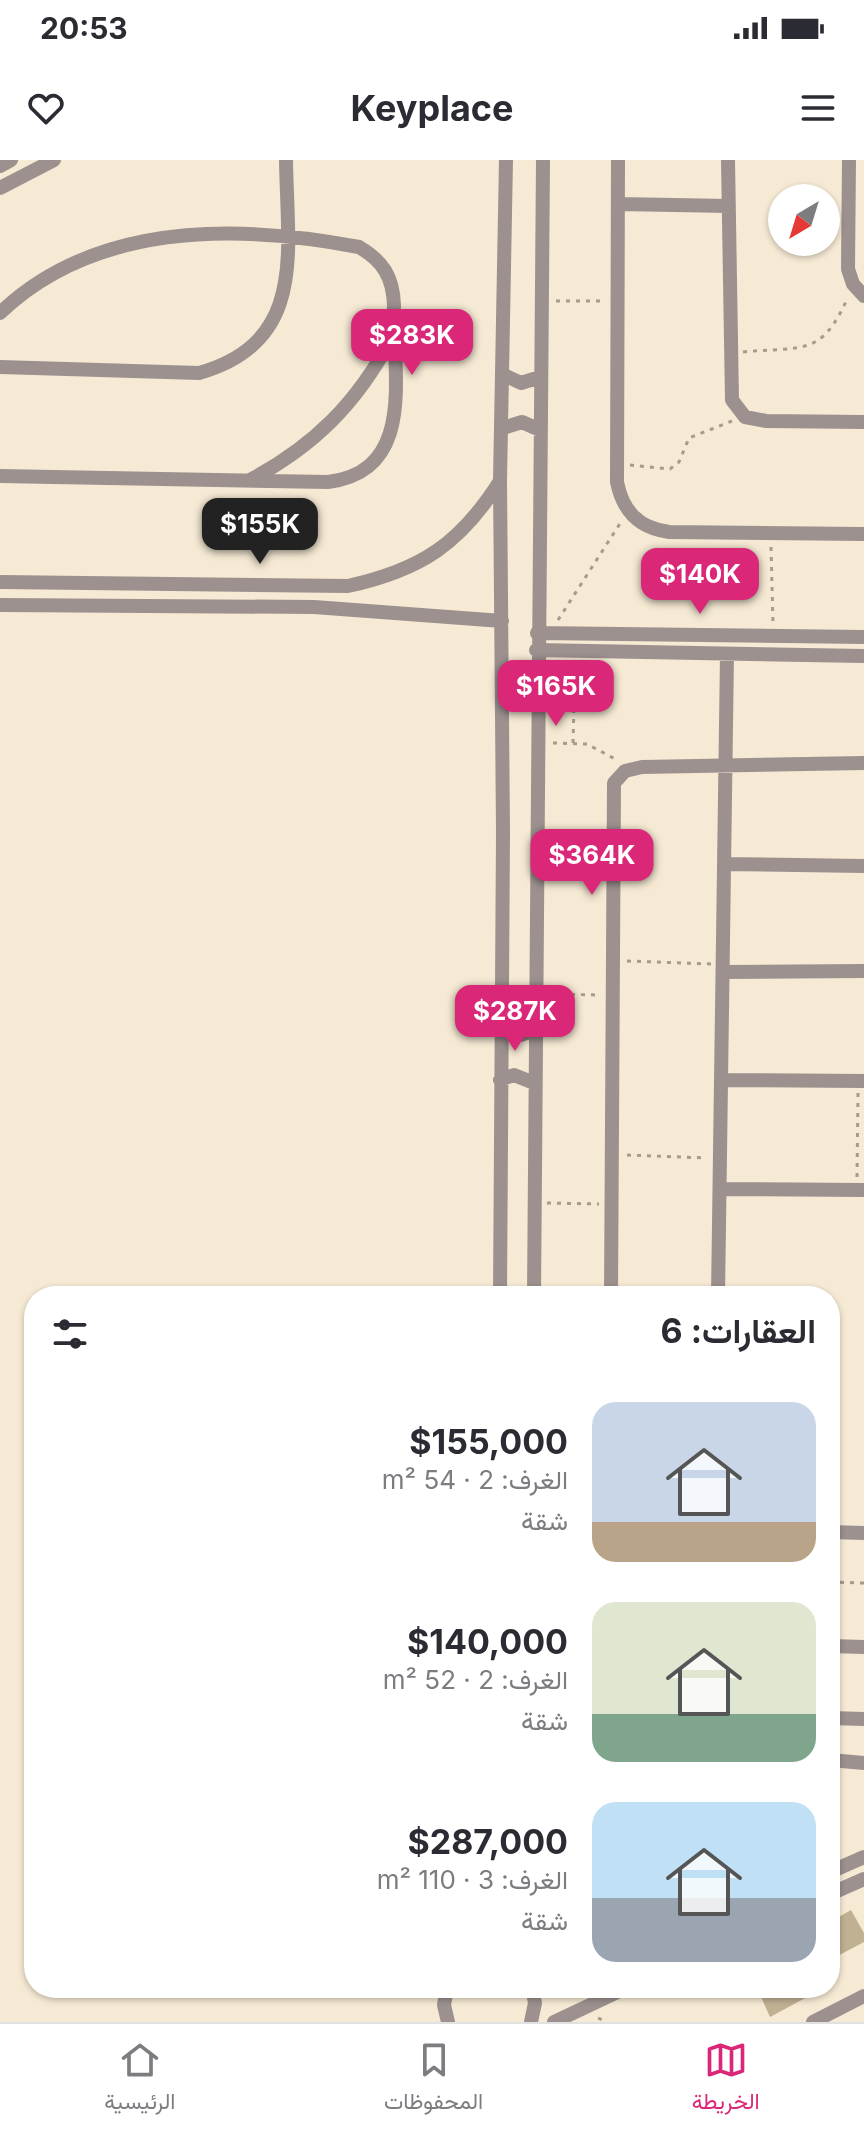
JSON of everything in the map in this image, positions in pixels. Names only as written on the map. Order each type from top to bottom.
[{"type":"street","points":[[0,166],[11,160]]},
{"type":"street","points":[[0,188],[54,160]]},
{"type":"street","points":[[0,367],[171,374],[199,373],[225,366],[258,341],[281,307],[287,280],[286,160]]},
{"type":"street","points":[[500,1286],[499,1027],[503,832],[500,481],[506,160]]},
{"type":"street","points":[[534,1286],[536,650],[543,633],[540,377],[543,160]]},
{"type":"street","points":[[618,160],[618,464],[620,498],[628,512],[654,530],[864,534]]},
{"type":"street","points":[[728,160],[732,400],[745,417],[766,421],[864,422]]},
{"type":"street","points":[[849,160],[848,269],[853,284],[864,296]]},
{"type":"street","points":[[618,204],[729,206]]},
{"type":"street","points":[[0,313],[18,295],[74,263],[141,241],[211,233],[359,247],[375,256],[387,270],[393,287],[392,430],[385,452],[370,469],[350,479],[328,482],[0,476]]},
{"type":"street","points":[[250,480],[287,460],[330,425],[374,371],[393,334]]},
{"type":"street","points":[[504,375],[521,383],[540,377]]},
{"type":"street","points":[[503,428],[522,422],[540,430]]},
{"type":"street","points":[[0,582],[348,586],[386,578],[421,562],[442,548],[479,513],[500,481]]},
{"type":"street","points":[[0,605],[314,607],[502,621]]},
{"type":"street","points":[[543,633],[864,637]]},
{"type":"street","points":[[610,653],[611,633]]},
{"type":"street","points":[[536,650],[864,656]]},
{"type":"street","points":[[718,1286],[727,654]]},
{"type":"street","points":[[611,1286],[611,800],[614,783],[625,771],[642,767],[864,763]]},
{"type":"street","points":[[724,864],[864,866]]},
{"type":"street","points":[[723,968],[864,971]]},
{"type":"street","points":[[499,1027],[521,1035],[535,1030]]},
{"type":"street","points":[[500,1080],[514,1075],[534,1083]]},
{"type":"street","points":[[721,1080],[861,1081]]},
{"type":"street","points":[[720,1189],[861,1190]]},
{"type":"street","points":[[840,1532],[864,1533]]},
{"type":"street","points":[[840,1646],[864,1647]]},
{"type":"street","points":[[840,1718],[864,1719]]},
{"type":"street","points":[[840,1761],[864,1763]]},
{"type":"street","points":[[840,1868],[864,1857]]},
{"type":"street","points":[[840,1890],[864,1879]]},
{"type":"street","points":[[813,2022],[864,1996]]},
{"type":"street","points":[[445,1998],[448,2022]]},
{"type":"street","points":[[531,2022],[534,1998]]},
{"type":"street","points":[[554,2022],[605,1998]]},
{"type":"path","points":[[731,354],[808,345],[824,339],[835,326],[853,284]]},
{"type":"path","points":[[541,300],[616,301]]},
{"type":"path","points":[[618,464],[670,469],[679,462],[689,438],[745,417]]},
{"type":"path","points":[[543,633],[628,512]]},
{"type":"path","points":[[771,534],[773,636]]},
{"type":"path","points":[[573,743],[575,652]]},
{"type":"path","points":[[537,708],[574,708]]},
{"type":"path","points":[[537,742],[599,747],[625,771]]},
{"type":"path","points":[[611,961],[723,968]]},
{"type":"path","points":[[536,994],[611,995]]},
{"type":"path","points":[[861,1081],[861,1190]]},
{"type":"path","points":[[611,1154],[720,1158]]},
{"type":"path","points":[[534,1202],[611,1204]]},
{"type":"path","points":[[840,1582],[864,1583]]},
{"type":"path","points":[[598,2018],[607,2022]]},
{"type":"building","points":[[851,1910],[864,1933],[864,1942],[840,1955],[840,1916]]},
{"type":"building","points":[[761,1998],[805,1998],[770,2017]]}]
